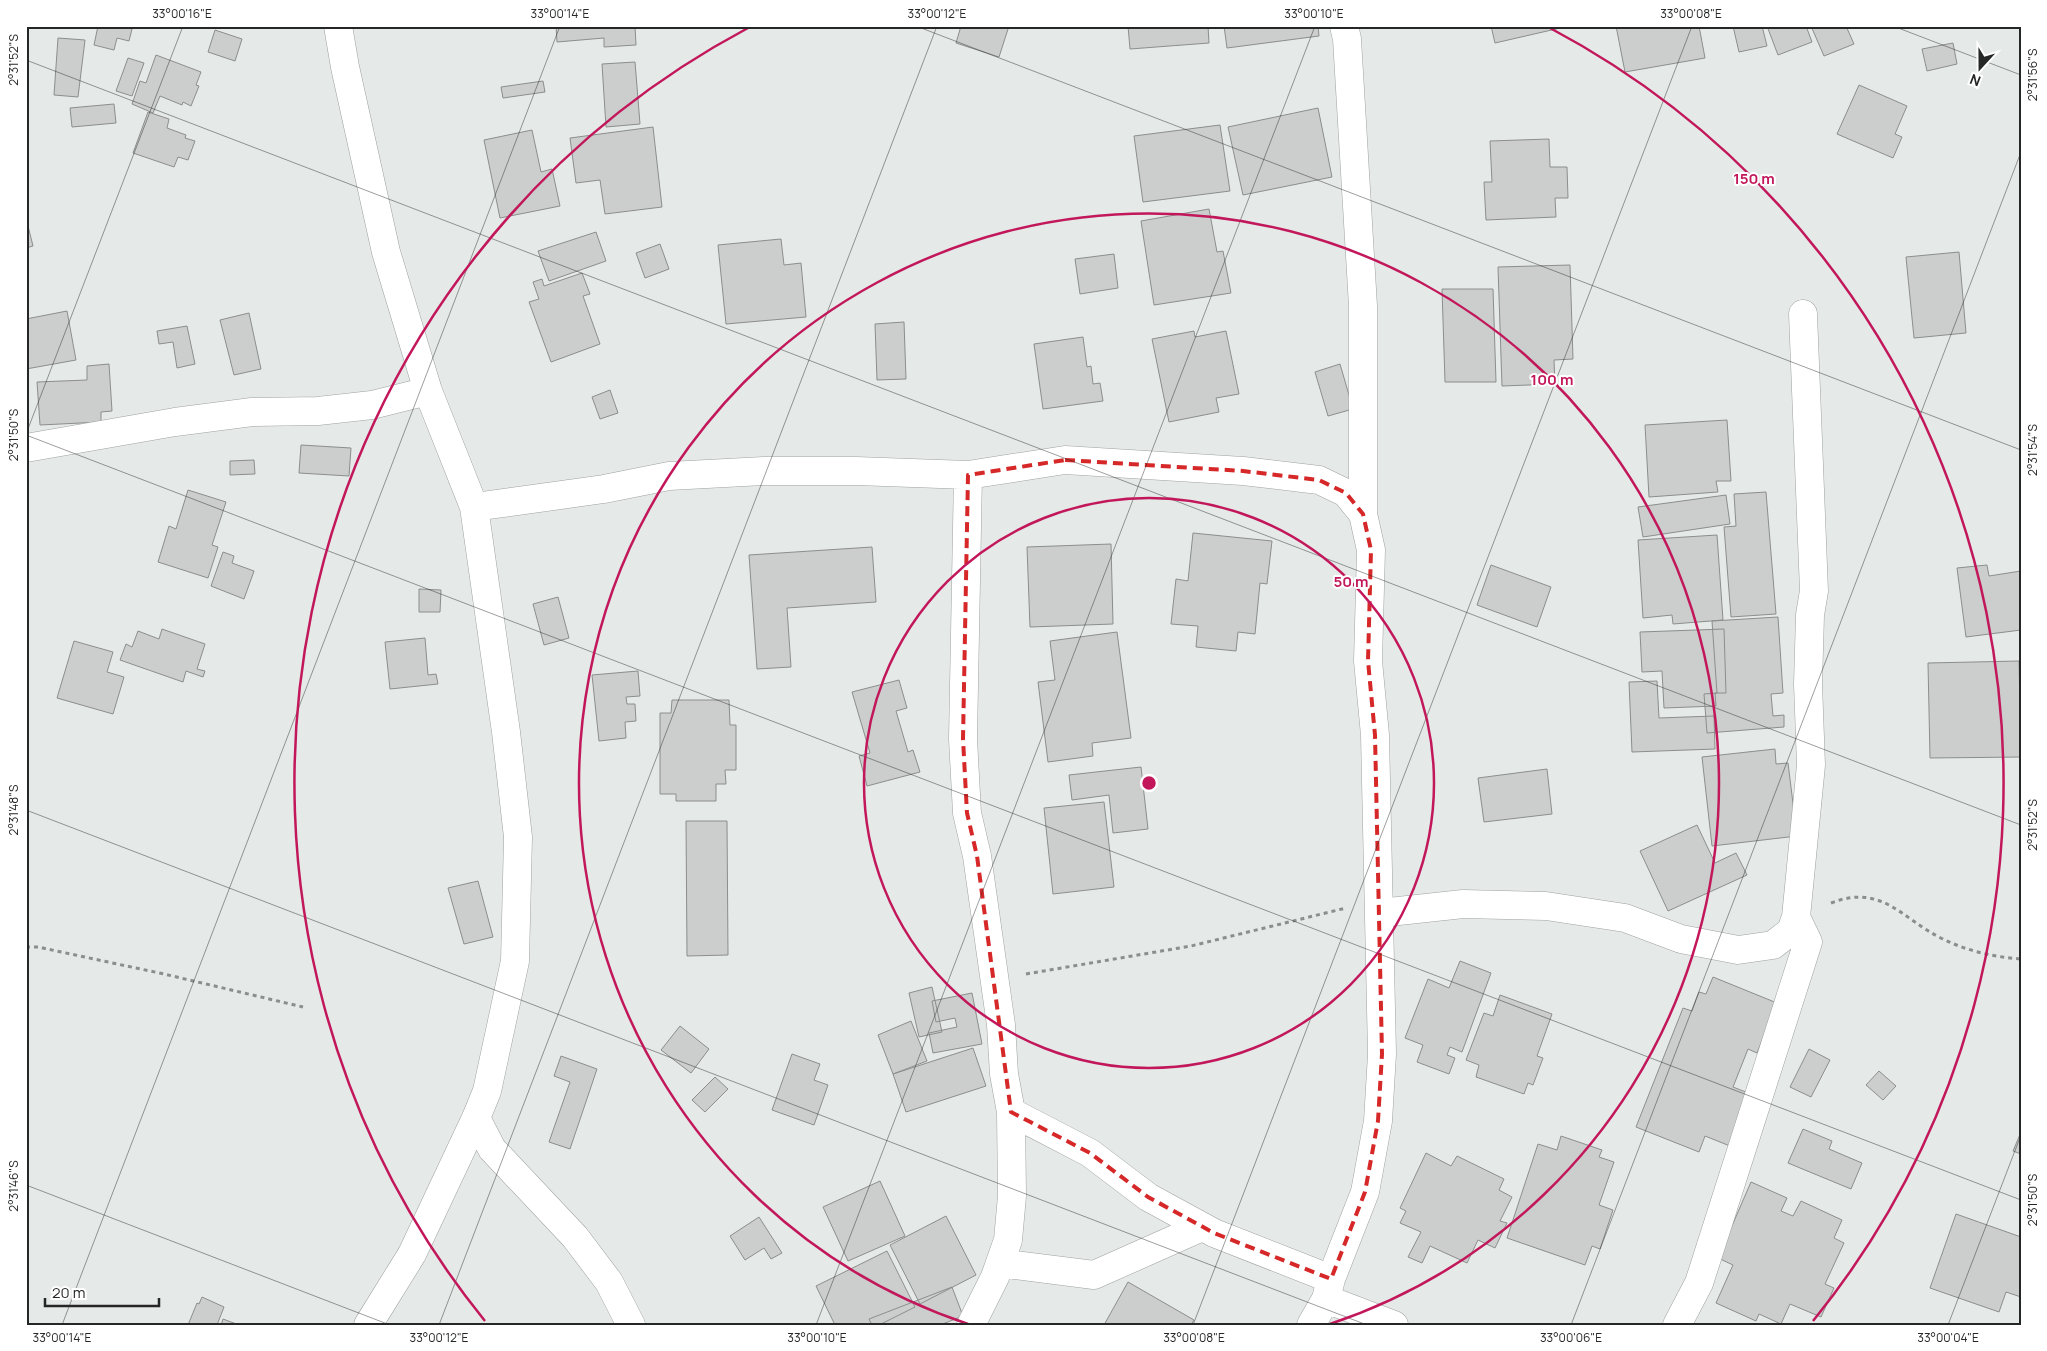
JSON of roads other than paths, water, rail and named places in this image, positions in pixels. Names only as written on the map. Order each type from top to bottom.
[{"type":"street","points":[[338,26],[345,67],[386,252],[428,391],[474,507],[506,732],[518,838],[516,961],[487,1091],[412,1254],[368,1325]]},
{"type":"street","points":[[1311,1325],[1328,1289],[1365,1192],[1378,1121],[1382,1054],[1375,735],[1368,661],[1371,550],[1363,514],[1363,306],[1347,48],[1344,26]]},
{"type":"street","points":[[1380,908],[1463,904],[1546,906],[1625,918],[1681,939],[1738,950],[1773,945],[1791,931],[1796,918],[1811,765],[1808,684],[1810,615],[1814,591],[1803,314]]},
{"type":"street","points":[[26,448],[175,422],[242,414],[318,411],[372,404],[428,391]]},
{"type":"street","points":[[474,507],[604,489],[669,476],[764,471],[856,471],[968,475],[1065,460],[1243,471],[1319,480],[1346,493],[1363,514]]},
{"type":"street","points":[[968,475],[963,739],[968,813],[977,856],[1001,1025],[1004,1074],[1011,1112],[1012,1196],[1008,1240],[996,1276],[971,1325]]},
{"type":"street","points":[[1677,1325],[1699,1282],[1808,942],[1796,918]]},
{"type":"street","points":[[1011,1112],[1090,1153],[1148,1197],[1202,1227],[1328,1289],[1394,1325]]},
{"type":"street","points":[[476,1118],[492,1149],[575,1237],[609,1282],[631,1325]]},
{"type":"street","points":[[1000,1263],[1094,1275],[1202,1227]]}]
